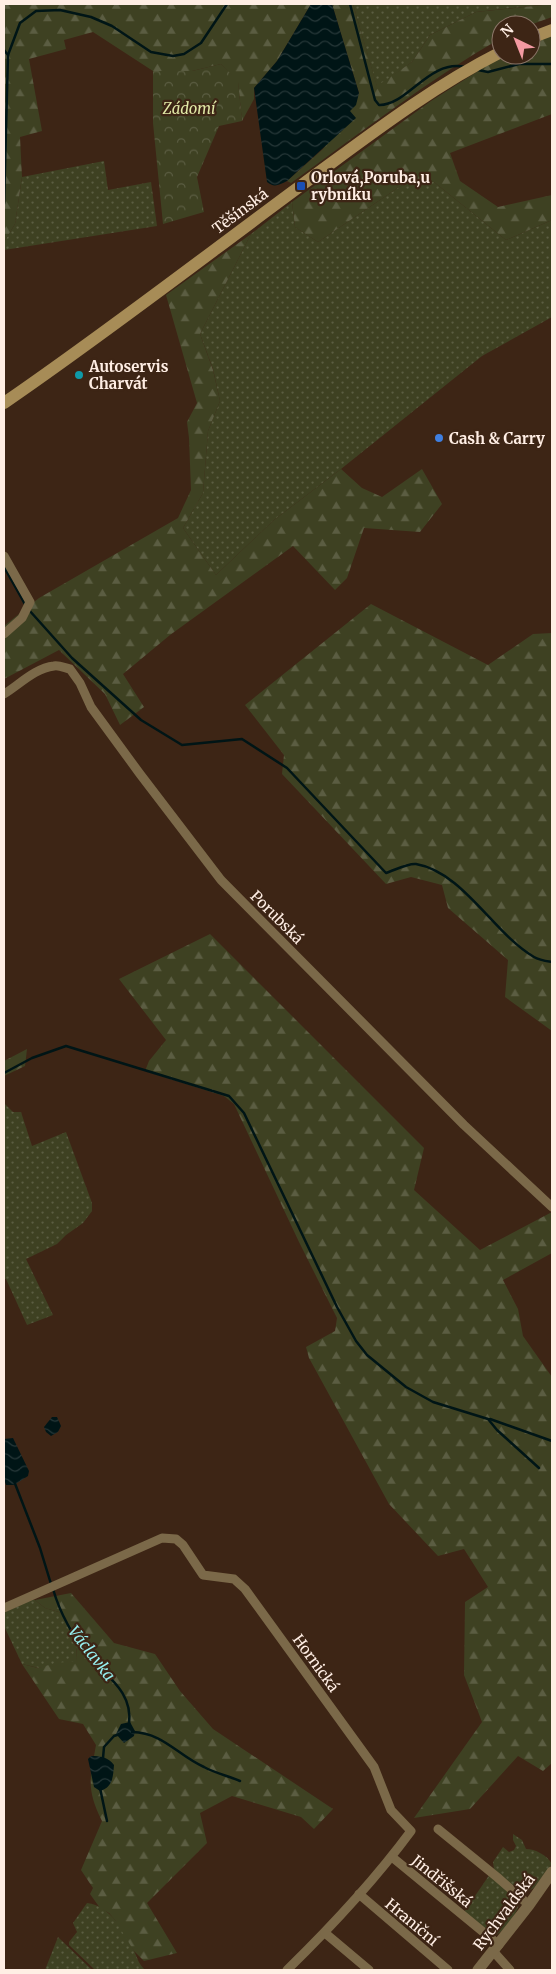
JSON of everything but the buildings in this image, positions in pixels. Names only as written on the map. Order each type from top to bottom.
[{"type":"main road","name":"Těšínská","points":[[4,402],[80,350],[376,130],[491,57]]},
{"type":"street","points":[[4,556],[30,602],[22,618],[4,634]]},
{"type":"street","name":"Porubská","points":[[4,694],[28,676],[44,668],[55,666],[70,669],[80,682],[91,707],[221,880],[464,1125],[552,1207]]},
{"type":"street","name":"Hornická","points":[[4,1608],[162,1538],[176,1539],[183,1545],[203,1575],[234,1579],[245,1589],[374,1767],[391,1810],[411,1831],[392,1857],[325,1933],[287,1970]]},
{"type":"street","points":[[438,1829],[529,1905]]},
{"type":"street","name":"Jindřišská","points":[[392,1857],[496,1948],[510,1970]]},
{"type":"street","name":"Rychvaldská","points":[[478,1970],[529,1905],[552,1872]]},
{"type":"street","name":"Hraniční","points":[[359,1894],[448,1970]]},
{"type":"street","points":[[325,1933],[369,1970]]},
{"type":"green space","points":[[4,4],[311,4],[277,61],[254,88],[254,99],[242,121],[238,82],[221,64],[192,71],[153,71],[93,32],[64,40],[66,49],[29,59],[42,131],[20,137],[22,177],[15,224],[4,242]]},
{"type":"green space","points":[[332,4],[353,4],[377,86],[412,62],[430,35],[476,12],[552,4],[552,17],[541,21],[541,15],[491,15],[491,44],[368,126],[291,183],[287,181],[323,149],[359,93]]},
{"type":"green space","points":[[353,4],[551,4],[476,12],[430,35],[412,62],[377,87]]},
{"type":"green space","points":[[552,34],[552,114],[450,153],[460,181],[498,207],[552,195],[552,220],[506,240],[434,182],[408,181],[318,242],[295,227],[292,202],[431,101],[491,63],[491,65],[541,65],[541,39]]},
{"type":"green space","name":"Zádomí","points":[[221,64],[238,81],[242,121],[219,126],[197,177],[204,212],[163,224],[153,123],[153,71],[192,71]]},
{"type":"green space","points":[[104,161],[108,190],[151,182],[157,226],[4,250],[4,242],[15,224],[22,177]]},
{"type":"green space","points":[[408,181],[434,182],[506,240],[552,220],[552,317],[482,356],[274,520],[216,575],[183,528],[203,493],[208,431],[220,401],[213,369],[200,334],[251,234],[292,202],[295,227],[318,242]]},
{"type":"green space","points":[[251,234],[200,334],[213,370],[220,401],[208,431],[203,493],[183,528],[216,575],[274,520],[341,469],[362,488],[382,497],[422,469],[442,504],[420,532],[364,528],[347,578],[335,590],[293,546],[170,635],[123,674],[144,707],[120,725],[105,694],[59,650],[4,679],[4,626],[39,598],[178,518],[191,490],[187,422],[197,403],[166,295]]},
{"type":"green space","points":[[371,604],[488,665],[533,634],[552,633],[552,1031],[505,997],[508,960],[448,908],[442,885],[411,877],[386,884],[282,774],[284,755],[245,705]]},
{"type":"green space","points":[[210,934],[424,1148],[414,1190],[480,1250],[552,1212],[552,1253],[503,1280],[518,1309],[523,1336],[552,1377],[552,1763],[543,1771],[518,1756],[470,1809],[414,1818],[482,1722],[464,1675],[465,1602],[488,1587],[464,1549],[438,1556],[389,1504],[309,1358],[306,1347],[335,1331],[337,1318],[234,1104],[224,1096],[145,1071],[149,1061],[166,1040],[119,979]]},
{"type":"green space","points":[[27,1049],[25,1066],[4,1076],[4,1061]]},
{"type":"green space","points":[[4,1103],[13,1112],[21,1112],[32,1146],[66,1132],[92,1203],[92,1211],[83,1223],[57,1244],[26,1259],[53,1315],[27,1325],[6,1279],[4,1279]]},
{"type":"green space","points":[[71,1593],[114,1643],[155,1654],[180,1691],[213,1729],[333,1809],[314,1829],[301,1817],[232,1796],[200,1813],[207,1843],[147,1903],[177,1953],[144,1961],[134,1951],[115,1920],[109,1913],[100,1908],[90,1894],[93,1888],[81,1870],[102,1821],[91,1792],[91,1776],[96,1745],[83,1724],[59,1719],[22,1664],[38,1668],[56,1663],[76,1661],[77,1642],[66,1618],[59,1612],[45,1608],[35,1600]]},
{"type":"green space","points":[[30,1600],[35,1600],[45,1608],[59,1612],[66,1618],[77,1642],[76,1662],[39,1668],[22,1664],[4,1626],[4,1613]]},
{"type":"green space","points":[[513,1834],[522,1840],[526,1849],[540,1853],[552,1864],[534,1888],[527,1892],[515,1888],[494,1869],[493,1862],[503,1847],[509,1852],[514,1850],[516,1846]]},
{"type":"green space","points":[[490,1874],[519,1903],[510,1922],[495,1936],[464,1912]]},
{"type":"green space","points":[[87,1903],[103,1909],[117,1922],[145,1970],[95,1970],[69,1945],[69,1942],[77,1932],[73,1923]]},
{"type":"green space","points":[[58,1937],[92,1970],[45,1970]]},
{"type":"water","points":[[311,4],[332,4],[359,93],[356,105],[350,111],[356,118],[287,181],[279,185],[272,185],[267,182],[254,88],[277,61]]},
{"type":"water","points":[[52,1417],[57,1417],[61,1426],[58,1432],[51,1436],[44,1427]]},
{"type":"water","points":[[13,1438],[29,1471],[28,1476],[14,1485],[6,1485],[4,1479],[4,1439]]},
{"type":"water","points":[[130,1722],[135,1731],[134,1736],[124,1743],[116,1734],[121,1724]]},
{"type":"water","points":[[91,1756],[104,1758],[114,1765],[110,1784],[100,1791],[94,1787],[88,1759]]},
{"type":"waterway","points":[[4,204],[8,55],[20,23],[36,11],[60,10],[91,17],[112,26],[151,52],[173,56],[184,54],[201,43],[227,4]]},
{"type":"waterway","points":[[350,4],[375,100],[379,105],[399,98],[440,70],[452,66],[465,67]]},
{"type":"waterway","points":[[4,50],[8,55]]},
{"type":"waterway","points":[[478,70],[488,72],[519,64],[552,64]]},
{"type":"waterway","points":[[4,567],[26,606]]},
{"type":"waterway","points":[[29,610],[72,658],[141,720],[182,745],[242,739],[287,768],[386,873],[413,864],[433,869],[463,891],[519,947],[536,958],[552,962]]},
{"type":"waterway","points":[[4,1073],[32,1058],[66,1046],[229,1096],[244,1113],[337,1307],[356,1341],[367,1355],[406,1387],[433,1402],[488,1419],[497,1430],[539,1468]]},
{"type":"waterway","points":[[490,1419],[552,1441]]},
{"type":"waterway","name":"Václavka","points":[[14,1481],[40,1548],[51,1584]]},
{"type":"waterway","name":"Václavka","points":[[53,1589],[68,1625],[78,1642],[112,1679],[123,1695],[127,1703],[129,1724]]},
{"type":"waterway","points":[[132,1732],[143,1733],[162,1740],[194,1762],[240,1781]]},
{"type":"waterway","name":"Václavka","points":[[103,1758],[104,1747],[114,1736],[120,1734]]},
{"type":"waterway","name":"Václavka","points":[[100,1788],[107,1821]]},
{"type":"place","name":"Orlová,Poruba,u rybníku","points":[[301,186]]},
{"type":"place","name":"Autoservis Charvát","points":[[79,375]]},
{"type":"place","name":"Cash & Carry","points":[[439,438]]}]
